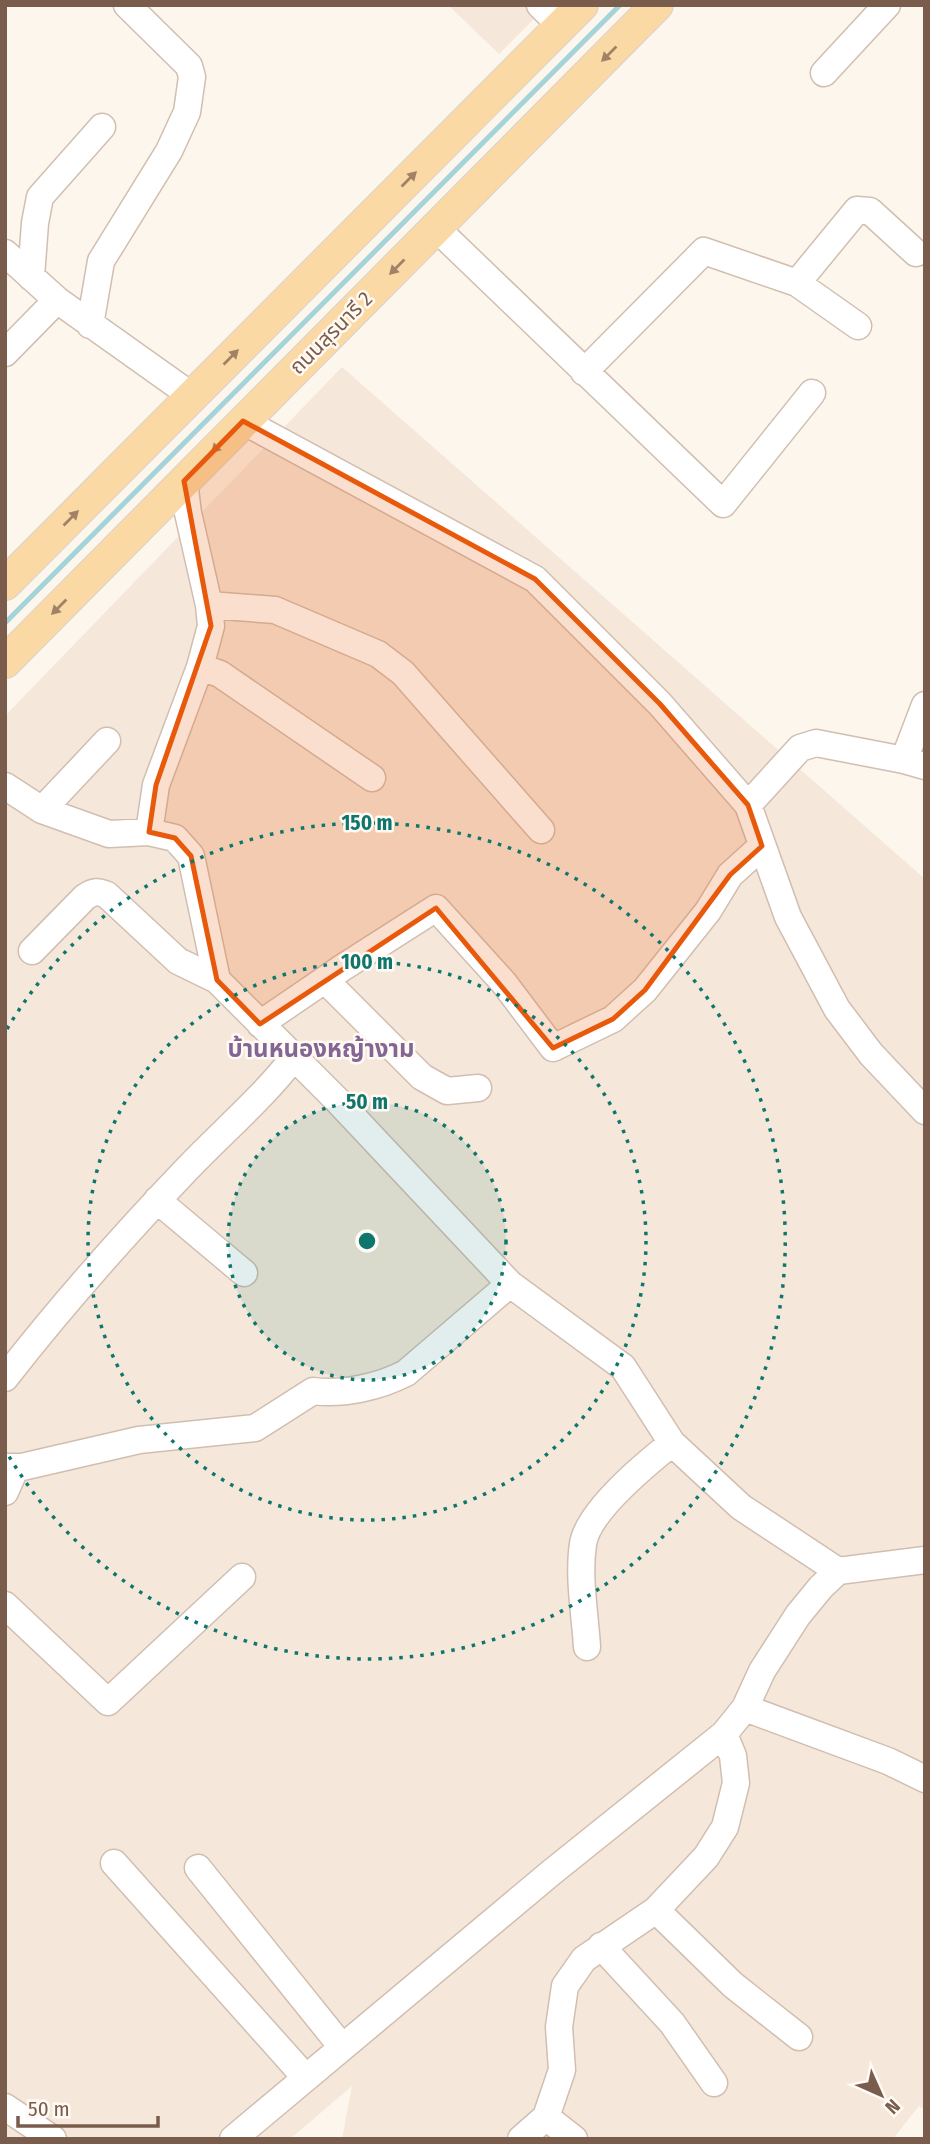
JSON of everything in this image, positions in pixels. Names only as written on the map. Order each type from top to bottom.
[{"type":"main road","name":"ถนนสุรนารี 2","points":[[5,662],[657,5]]},
{"type":"main road","points":[[5,584],[192,396],[561,12]]},
{"type":"street","points":[[90,325],[101,261],[170,151],[187,112],[192,77],[189,66],[127,5]]},
{"type":"street","points":[[824,73],[887,5]]},
{"type":"street","points":[[31,276],[40,197],[102,127]]},
{"type":"street","points":[[797,283],[858,210],[870,211],[916,253]]},
{"type":"street","points":[[436,228],[723,504],[812,393]]},
{"type":"street","points":[[584,372],[704,251],[797,283],[858,326]]},
{"type":"street","points":[[5,253],[57,300],[192,396]]},
{"type":"street","points":[[5,353],[57,300]]},
{"type":"street","points":[[243,421],[535,579],[660,704],[748,805],[788,917],[837,1009],[870,1054],[925,1111]]},
{"type":"street","points":[[149,832],[156,785],[200,667],[211,626],[184,481]]},
{"type":"street","points":[[209,605],[275,610],[378,654],[403,673],[541,830]]},
{"type":"street","points":[[200,667],[220,674],[372,778]]},
{"type":"street","points":[[748,805],[800,748],[816,743],[914,763],[925,705]]},
{"type":"street","points":[[42,810],[107,741]]},
{"type":"street","points":[[5,786],[42,810],[109,834],[149,832],[175,838],[191,856],[217,980]]},
{"type":"street","points":[[260,1024],[436,908],[504,983],[553,1048],[613,1019],[645,990],[708,911],[730,876],[762,846]]},
{"type":"street","points":[[32,951],[85,897],[93,892],[107,895],[178,961],[217,980],[510,1284],[623,1367],[672,1443],[741,1507],[838,1572]]},
{"type":"street","points":[[324,980],[422,1077],[447,1091],[478,1088]]},
{"type":"street","points":[[5,1378],[80,1284],[157,1200],[283,1072],[294,1057]]},
{"type":"street","points":[[157,1200],[244,1273]]},
{"type":"street","points":[[5,1492],[11,1467],[139,1440],[255,1428],[313,1391],[332,1393],[377,1384],[406,1373],[510,1284]]},
{"type":"street","points":[[587,1647],[583,1542],[587,1531],[608,1502],[630,1479],[672,1443]]},
{"type":"street","points":[[233,2139],[552,1872],[724,1734],[745,1708],[762,1671],[798,1615],[821,1587],[838,1572],[925,1560]]},
{"type":"street","points":[[5,1605],[108,1702],[242,1577]]},
{"type":"street","points":[[745,1708],[888,1761],[925,1779]]},
{"type":"street","points":[[521,2139],[546,2117],[562,2070],[559,2027],[565,1986],[584,1959],[656,1910],[706,1857],[717,1841],[730,1815],[736,1783],[733,1756],[724,1734]]},
{"type":"street","points":[[114,1863],[306,2078]]},
{"type":"street","points":[[198,1868],[342,2047]]},
{"type":"street","points":[[656,1910],[733,1984],[799,2037]]},
{"type":"street","points":[[601,1946],[672,2023],[714,2083]]},
{"type":"street","points":[[8,2117],[52,2139]]},
{"type":"street","points":[[546,2117],[574,2139]]},
{"type":"highlighted area","points":[[243,421],[535,579],[660,704],[748,805],[762,846],[730,875],[645,990],[613,1019],[553,1048],[436,908],[260,1024],[217,980],[191,856],[175,838],[149,832],[156,785],[211,626],[184,481]]},
{"type":"shaded area","points":[[448,5],[548,5],[499,54]]},
{"type":"shaded area","points":[[342,367],[925,879],[925,2110],[919,2106],[893,2139],[342,2139],[352,2086],[290,2139],[5,2139],[5,716]]},
{"type":"waterway","points":[[5,623],[620,5]]},
{"type":"district","name":"บ้านหนองหญ้างาม","points":[[321,1049]]}]
